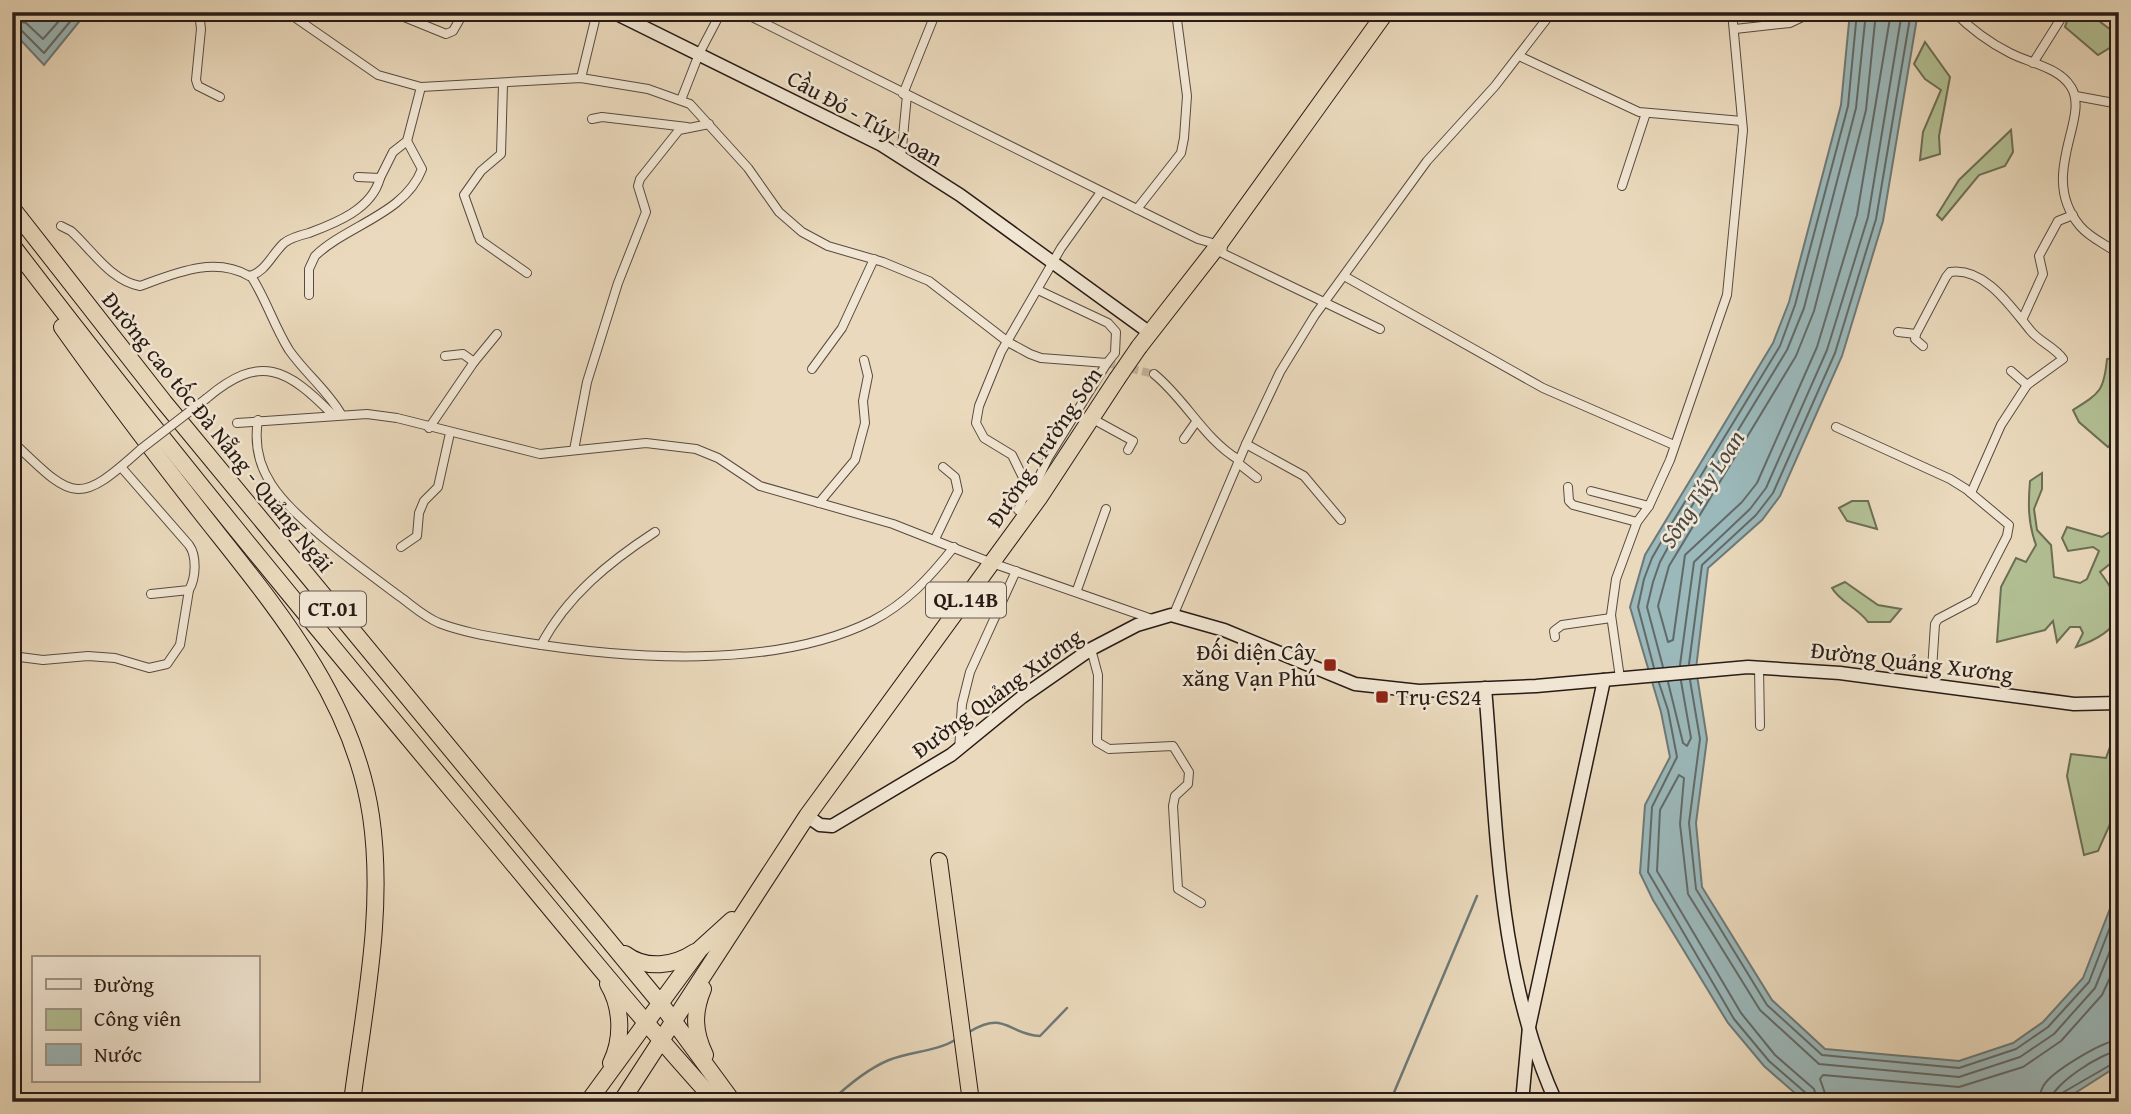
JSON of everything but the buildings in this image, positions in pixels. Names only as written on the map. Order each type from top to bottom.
[{"type":"highway","name":"Đường Trường Sơn","points":[[621,1102],[715,961],[744,909],[807,816],[1026,516],[1139,346],[1220,243],[1386,12]]},
{"type":"highway","name":"Đường cao tốc Đà Nẵng - Quảng Ngãi","points":[[12,208],[173,412],[661,1004],[673,1024],[733,1102]]},
{"type":"highway","name":"Đường cao tốc Đà Nẵng - Quảng Ngãi","points":[[12,245],[144,417],[661,1042],[716,1102]]},
{"type":"highway","points":[[12,252],[119,406],[307,652],[347,729],[371,814],[375,860],[373,930],[352,1102]]},
{"type":"highway","points":[[940,864],[971,1102]]},
{"type":"highway","name":"Đường Trường Sơn","points":[[588,1102],[700,949],[744,909]]},
{"type":"highway","points":[[586,914],[627,956],[641,963],[663,964],[682,960],[700,949]]},
{"type":"highway","points":[[568,928],[615,995],[618,1013],[617,1052],[605,1077],[588,1102]]},
{"type":"highway","points":[[715,961],[697,1004],[695,1027],[711,1067],[733,1102]]},
{"type":"street","points":[[199,12],[201,29],[196,80],[198,86],[220,97]]},
{"type":"street","points":[[287,12],[378,75],[421,87],[581,78],[648,89],[690,103],[748,168],[779,212],[802,232],[828,246],[874,259],[929,281],[1007,342],[1041,358],[1107,363]]},
{"type":"street","points":[[392,12],[446,34],[453,31],[464,12]]},
{"type":"street","points":[[581,78],[597,12]]},
{"type":"street","name":"Cầu Đỏ - Túy Loan","points":[[613,12],[901,158],[960,195],[1150,333]]},
{"type":"street","points":[[681,100],[699,54],[721,12]]},
{"type":"street","points":[[742,12],[1198,239],[1220,243],[1223,246],[1222,253],[1380,329]]},
{"type":"street","points":[[901,158],[905,94],[936,12]]},
{"type":"street","points":[[1137,209],[1181,153],[1188,96],[1177,12]]},
{"type":"street","points":[[1173,616],[1238,462],[1280,372],[1325,301],[1427,161],[1519,55],[1552,12]]},
{"type":"street","points":[[1624,677],[1611,618],[1616,579],[1637,522],[1649,506],[1674,445],[1727,295],[1735,233],[1742,121],[1732,12]]},
{"type":"street","points":[[1735,29],[1790,23],[1813,12]]},
{"type":"street","points":[[1954,12],[1995,45],[2050,69],[2069,84],[2076,96],[2062,167],[2063,192],[2073,215],[2092,238],[2119,254]]},
{"type":"street","points":[[2034,63],[2065,12]]},
{"type":"street","points":[[1519,55],[1622,105],[1646,113],[1742,121]]},
{"type":"street","points":[[503,84],[501,154],[481,171],[464,195],[480,240],[527,273]]},
{"type":"street","points":[[251,276],[261,270],[285,241],[336,221],[359,208],[374,192],[393,152],[407,141],[421,87]]},
{"type":"street","points":[[2076,96],[2119,104]]},
{"type":"street","points":[[1622,186],[1646,113]]},
{"type":"street","points":[[592,119],[602,117],[690,127]]},
{"type":"street","points":[[574,450],[587,382],[618,283],[646,212],[638,186],[640,179],[679,130],[709,124]]},
{"type":"street","points":[[309,295],[309,269],[315,256],[416,186],[422,169],[407,141]]},
{"type":"street","points":[[358,177],[380,178]]},
{"type":"street","points":[[1031,494],[1012,455],[984,438],[976,423],[979,406],[1007,342],[1061,248],[1101,191]]},
{"type":"street","points":[[2023,318],[2043,274],[2039,256],[2058,221],[2073,215]]},
{"type":"street","points":[[61,226],[71,231],[120,278],[135,285],[141,286],[217,265],[251,276],[268,302],[290,350],[332,399],[337,414]]},
{"type":"street","points":[[812,369],[842,328],[874,259]]},
{"type":"street","points":[[1923,346],[1915,339],[1916,334],[1950,272],[1969,272],[1982,279],[2023,318],[2030,331],[2063,359],[2027,385],[2001,425],[1971,493]]},
{"type":"street","points":[[1344,276],[1543,388],[1674,445]]},
{"type":"street","points":[[1026,516],[1018,510],[1023,498],[1031,494],[1048,458],[1115,353],[1116,332],[1108,323],[1038,290]]},
{"type":"street","points":[[1898,332],[1902,330],[1916,334]]},
{"type":"street","points":[[429,428],[474,362],[497,334]]},
{"type":"street","points":[[445,355],[463,354],[474,362]]},
{"type":"street","points":[[819,503],[856,460],[865,423],[863,401],[868,376],[864,360]]},
{"type":"street","points":[[12,441],[57,483],[71,489],[97,486],[238,375],[263,369],[289,379],[337,414]]},
{"type":"street","points":[[2011,371],[2027,385]]},
{"type":"street","points":[[1154,374],[1170,388],[1196,422],[1257,478]]},
{"type":"street","points":[[237,423],[337,414],[397,418],[540,454],[664,443],[696,449],[718,458],[760,486],[935,539],[992,563],[1077,590],[1152,619]]},
{"type":"street","points":[[1091,418],[1133,441],[1128,450]]},
{"type":"street","points":[[258,420],[255,446],[276,492],[363,572],[439,622],[478,634],[541,645],[622,654],[713,654],[814,641],[860,626],[892,610],[926,582],[954,547]]},
{"type":"street","points":[[1184,439],[1196,422]]},
{"type":"street","points":[[1836,427],[1920,463],[1971,493],[2009,525],[2007,536],[1974,600],[1938,619],[1935,624],[1931,685]]},
{"type":"street","points":[[401,547],[417,536],[419,513],[424,500],[438,487],[450,433]]},
{"type":"street","points":[[1246,444],[1304,475],[1341,520]]},
{"type":"street","points":[[12,656],[43,660],[88,656],[115,658],[149,668],[167,664],[180,645],[189,590],[194,579],[192,549],[121,467]]},
{"type":"street","points":[[935,539],[958,491],[955,477],[943,467]]},
{"type":"street","points":[[1568,487],[1569,501],[1573,505],[1637,522]]},
{"type":"street","points":[[1591,491],[1649,506]]},
{"type":"street","points":[[1077,590],[1106,509]]},
{"type":"street","points":[[541,645],[572,600],[605,569],[655,533]]},
{"type":"street","points":[[959,750],[962,705],[970,672],[1016,571]]},
{"type":"street","points":[[151,594],[189,590]]},
{"type":"street","name":"Đường Quảng Xương","points":[[807,816],[820,825],[832,826],[959,750],[1022,697],[1091,649],[1152,619],[1173,616],[1224,630],[1354,684],[1419,691],[1604,680],[1699,669],[1759,667],[1826,671],[2074,704],[2119,703]]},
{"type":"street","points":[[1555,637],[1554,631],[1562,625],[1611,618]]},
{"type":"street","points":[[1091,649],[1098,675],[1097,736],[1100,745],[1109,749],[1173,746],[1189,772],[1188,784],[1175,796],[1173,806],[1175,871],[1178,889],[1201,903]]},
{"type":"street","points":[[1759,667],[1760,726]]},
{"type":"street","points":[[1522,1102],[1529,1027],[1604,680]]},
{"type":"street","points":[[1485,688],[1505,913],[1519,995],[1556,1102]]},
{"type":"green space","points":[[2070,12],[2087,12],[2119,36],[2119,49],[2113,46],[2098,55],[2065,27]]},
{"type":"green space","points":[[1925,42],[1950,77],[1939,136],[1940,154],[1920,160],[1923,132],[1941,90],[1925,79],[1914,64]]},
{"type":"green space","points":[[2011,130],[2013,152],[2005,166],[1979,175],[1942,220],[1937,215],[1959,180]]},
{"type":"green space","points":[[2119,357],[2119,435],[2108,447],[2079,422],[2073,410],[2099,390],[2107,359]]},
{"type":"green space","points":[[2042,473],[2042,489],[2034,509],[2037,530],[2051,545],[2054,577],[2080,583],[2087,579],[2099,551],[2093,547],[2068,551],[2062,538],[2067,527],[2102,537],[2119,526],[2119,563],[2110,564],[2100,572],[2115,598],[2118,609],[2116,618],[2112,627],[2103,634],[2076,647],[2083,633],[2080,627],[2070,627],[2057,642],[2053,621],[2045,630],[1997,642],[2001,587],[2016,558],[2026,562],[2036,545],[2029,513],[2030,481]]},
{"type":"green space","points":[[1852,501],[1868,501],[1877,529],[1847,521],[1839,508]]},
{"type":"green space","points":[[1845,582],[1878,605],[1901,609],[1890,622],[1868,622],[1832,588]]},
{"type":"green space","points":[[2114,736],[2119,737],[2119,804],[2098,851],[2084,855],[2067,776],[2071,754],[2106,758]]},
{"type":"water","points":[[12,12],[87,12],[44,65],[18,37],[12,35]]},
{"type":"water","name":"Sông Túy Loan","points":[[1850,12],[1918,12],[1883,221],[1842,356],[1780,496],[1762,520],[1708,568],[1696,669],[1707,739],[1696,823],[1702,887],[1772,1000],[1825,1049],[1959,1061],[2013,1043],[2043,1022],[2083,978],[2111,906],[2119,832],[2119,1065],[2061,1102],[1805,1102],[1764,1066],[1728,1023],[1653,900],[1640,873],[1645,805],[1670,757],[1661,712],[1630,607],[1645,555],[1773,343],[1789,302],[1841,105]]},
{"type":"waterway","points":[[1390,1102],[1477,896]]},
{"type":"waterway","points":[[969,1032],[981,1026],[999,1023],[1040,1036],[1067,1008]]},
{"type":"waterway","points":[[830,1102],[858,1078],[881,1064],[957,1039]]},
{"type":"tunnel","points":[[1107,363],[1154,374]]},
{"type":"place","name":"Đối diện Cây xăng Vạn Phú","points":[[1330,665]]},
{"type":"place","name":"Trụ CS24","points":[[1382,697]]}]
